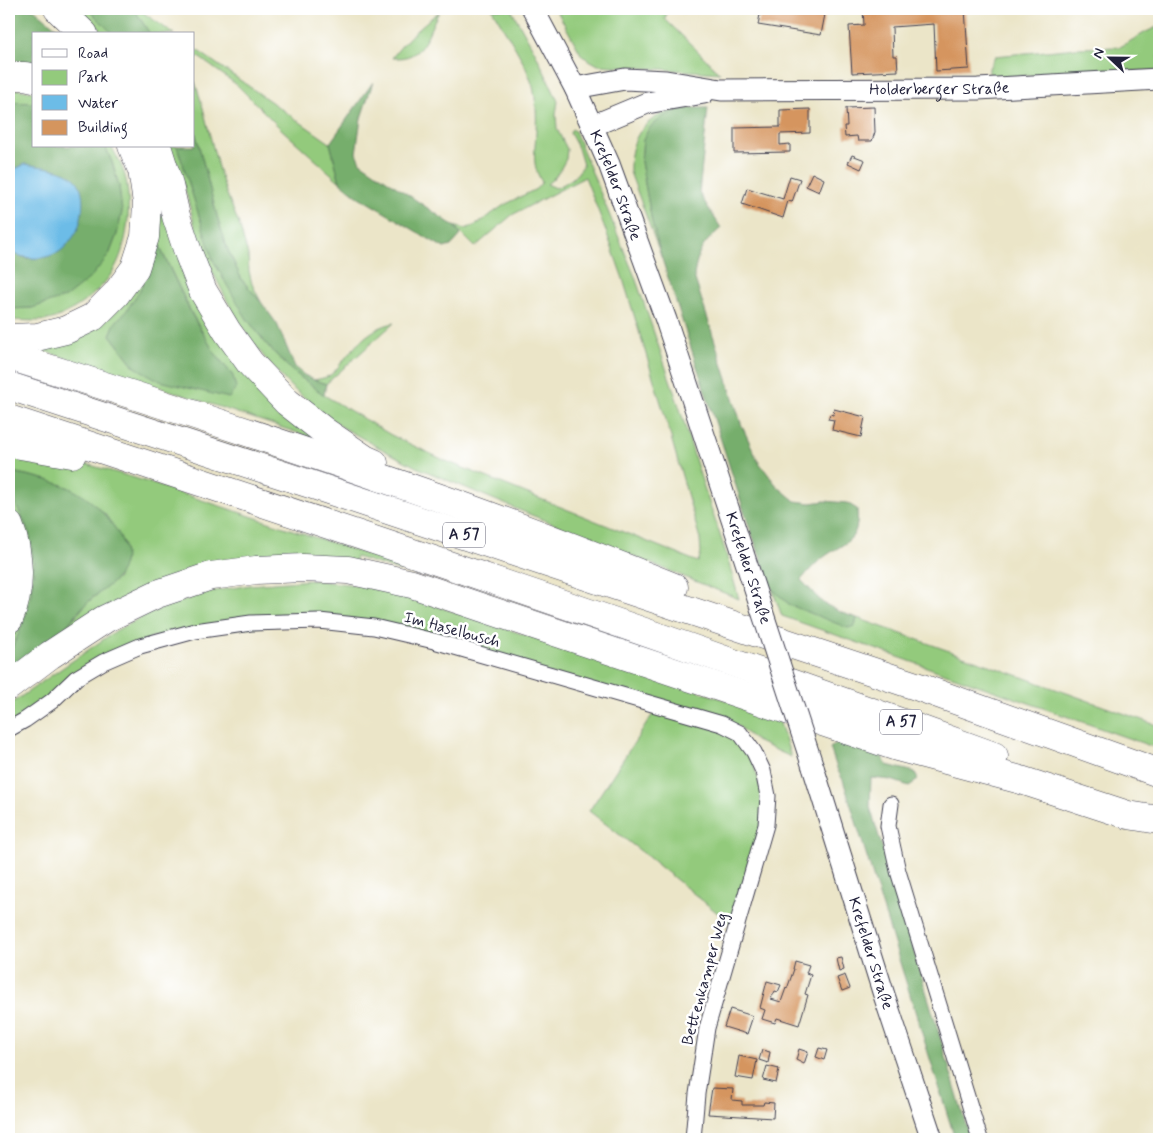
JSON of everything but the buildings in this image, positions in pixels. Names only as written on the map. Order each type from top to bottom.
[{"type":"highway","points":[[58,9],[82,32]]},
{"type":"highway","points":[[9,76],[32,78]]},
{"type":"highway","points":[[9,338],[37,337],[66,330],[93,317],[116,294],[135,268],[145,237],[147,203],[142,170],[133,148]]},
{"type":"highway","points":[[157,148],[168,181],[176,216],[203,290],[226,331],[250,363],[287,402],[324,431],[365,459],[405,477],[489,507],[566,544]]},
{"type":"highway","points":[[9,356],[153,401],[438,497],[566,544],[919,687]]},
{"type":"highway","name":"A 57","points":[[9,386],[919,687],[1159,773]]},
{"type":"highway","name":"A 57","points":[[9,419],[226,490],[817,692],[1159,816]]},
{"type":"highway","points":[[9,444],[65,453],[144,474],[226,490]]},
{"type":"highway","points":[[9,525],[17,552],[18,583],[9,619]]},
{"type":"highway","points":[[9,686],[50,655],[105,619],[157,594],[211,576],[256,570],[303,568],[348,570],[412,584],[897,747],[1021,780],[1128,815],[1159,820]]},
{"type":"main road","name":"Krefelder Straße","points":[[532,9],[575,88],[609,164],[666,320],[813,767],[884,995],[932,1139]]},
{"type":"main road","name":"Holderberger Straße","points":[[575,88],[625,79],[666,81],[721,90],[978,89],[1159,79]]},
{"type":"main road","name":"Holderberger Straße","points":[[592,126],[648,103],[721,90]]},
{"type":"street","name":"Im Haselbusch","points":[[9,729],[52,701],[76,678],[103,662],[140,646],[195,631],[251,623],[319,622],[374,627],[434,641],[722,724],[740,733],[754,752],[763,771],[768,796],[766,824],[748,888]]},
{"type":"street","points":[[891,804],[888,826],[898,871],[980,1139]]},
{"type":"street","name":"Bettenkamper Weg","points":[[693,1139],[697,1094],[707,1028],[748,888]]},
{"type":"green space","points":[[9,9],[34,9],[62,32],[32,32],[32,65],[9,59]]},
{"type":"green space","points":[[77,9],[88,9],[111,32],[102,32]]},
{"type":"green space","points":[[88,9],[134,9],[149,32],[111,32]]},
{"type":"green space","points":[[134,9],[138,9],[171,32],[149,32]]},
{"type":"green space","points":[[492,9],[511,9],[535,52],[558,101],[556,114],[557,129],[567,149],[566,159],[560,170],[547,184],[556,188],[571,179],[583,165],[578,148],[570,133],[572,129],[575,131],[635,277],[680,409],[739,599],[416,467],[342,427],[290,386],[268,362],[232,310],[207,261],[171,148],[178,148],[201,220],[247,319],[268,346],[290,369],[324,395],[391,435],[446,461],[698,562],[701,553],[700,539],[664,413],[623,279],[585,177],[512,215],[475,247],[454,226],[465,229],[476,225],[504,205],[536,189],[542,182],[536,169],[534,156],[535,98],[530,77]]},
{"type":"green space","points":[[556,9],[668,9],[665,19],[720,73],[598,65],[582,56]]},
{"type":"green space","points":[[439,12],[427,37],[418,50],[412,55],[403,58],[392,58],[414,33]]},
{"type":"green space","points":[[1159,26],[1159,70],[998,77],[989,74],[989,68],[995,56],[1077,48],[1120,47]]},
{"type":"green space","points":[[195,49],[330,143],[340,182],[280,128],[237,85],[195,56]]},
{"type":"green space","points":[[195,82],[218,167],[248,255],[252,284],[261,302],[242,280],[227,248],[195,131]]},
{"type":"green space","points":[[373,82],[361,118],[356,153],[360,162],[454,226],[461,235],[451,246],[444,248],[357,196],[340,182],[330,143]]},
{"type":"green space","points":[[9,90],[32,92],[32,103],[9,102]]},
{"type":"green space","points":[[9,102],[32,103],[32,148],[106,148],[119,186],[122,212],[117,234],[109,255],[90,278],[66,297],[32,308],[9,309],[9,252],[26,258],[42,258],[66,173],[25,164],[13,170],[9,176]]},
{"type":"green space","points":[[694,108],[679,110],[643,140],[641,162],[652,222],[662,259],[630,172],[632,151],[638,134],[651,121],[670,111]]},
{"type":"green space","points":[[708,108],[699,193],[721,228],[709,239],[699,254],[694,276],[742,426],[758,461],[777,486],[795,501],[847,503],[857,509],[854,534],[845,543],[821,559],[801,580],[823,603],[857,618],[855,626],[848,628],[790,605],[772,589],[749,526],[662,259],[652,222],[641,162],[643,140],[649,128],[664,116],[679,110]]},
{"type":"green space","points":[[195,131],[227,248],[242,280],[277,324],[295,367],[304,375],[326,384],[324,395],[290,369],[268,346],[247,319],[213,260],[178,148],[195,148]]},
{"type":"green space","points":[[106,148],[112,148],[126,180],[128,221],[120,257],[109,277],[91,296],[63,315],[50,320],[9,320],[9,309],[32,308],[109,255],[117,234],[122,212],[119,186]]},
{"type":"green space","points":[[152,186],[183,258],[325,442],[33,348],[120,300]],"holes":[[[156,239],[192,314],[214,352],[233,376],[135,367],[110,335],[115,323],[127,310],[140,290],[151,264]]]},
{"type":"green space","points":[[156,239],[192,315],[214,352],[233,376],[236,388],[229,398],[160,381],[135,367],[110,335],[115,323],[127,310],[140,290],[151,264]]},
{"type":"green space","points":[[394,323],[326,384],[314,380],[331,375],[365,337],[386,325]]},
{"type":"green space","points":[[9,449],[65,458],[135,478],[402,566],[400,571],[356,557],[353,565],[256,563],[45,651],[88,602],[118,578],[124,544],[105,514],[70,488],[40,478],[12,472],[9,479]]},
{"type":"green space","points":[[11,472],[56,483],[69,488],[93,503],[115,528],[122,540],[125,553],[122,570],[115,580],[83,607],[42,654],[9,676],[9,651],[22,626],[31,597],[34,566],[30,536],[21,514],[9,494]]},
{"type":"green space","points":[[9,494],[21,514],[30,536],[33,549],[33,580],[31,595],[22,626],[9,651],[9,635],[19,615],[18,531],[9,508]]},
{"type":"green space","points":[[311,580],[357,585],[402,595],[778,717],[791,757],[756,741],[738,726],[349,618],[152,637],[9,725],[9,705],[117,630],[152,612],[208,592],[250,585]]},
{"type":"green space","points":[[772,589],[790,605],[855,626],[857,618],[1159,726],[1159,749],[782,616]]},
{"type":"green space","points":[[655,711],[720,730],[737,739],[750,753],[763,795],[762,823],[730,923],[589,811]]},
{"type":"green space","points":[[841,740],[880,754],[887,765],[915,772],[918,780],[909,786],[891,780],[871,778],[870,807],[970,1139],[955,1139],[843,780],[830,748]]},
{"type":"water","points":[[25,164],[65,172],[75,179],[81,190],[83,204],[77,231],[62,250],[51,256],[27,258],[9,252],[9,176],[13,170]]}]
